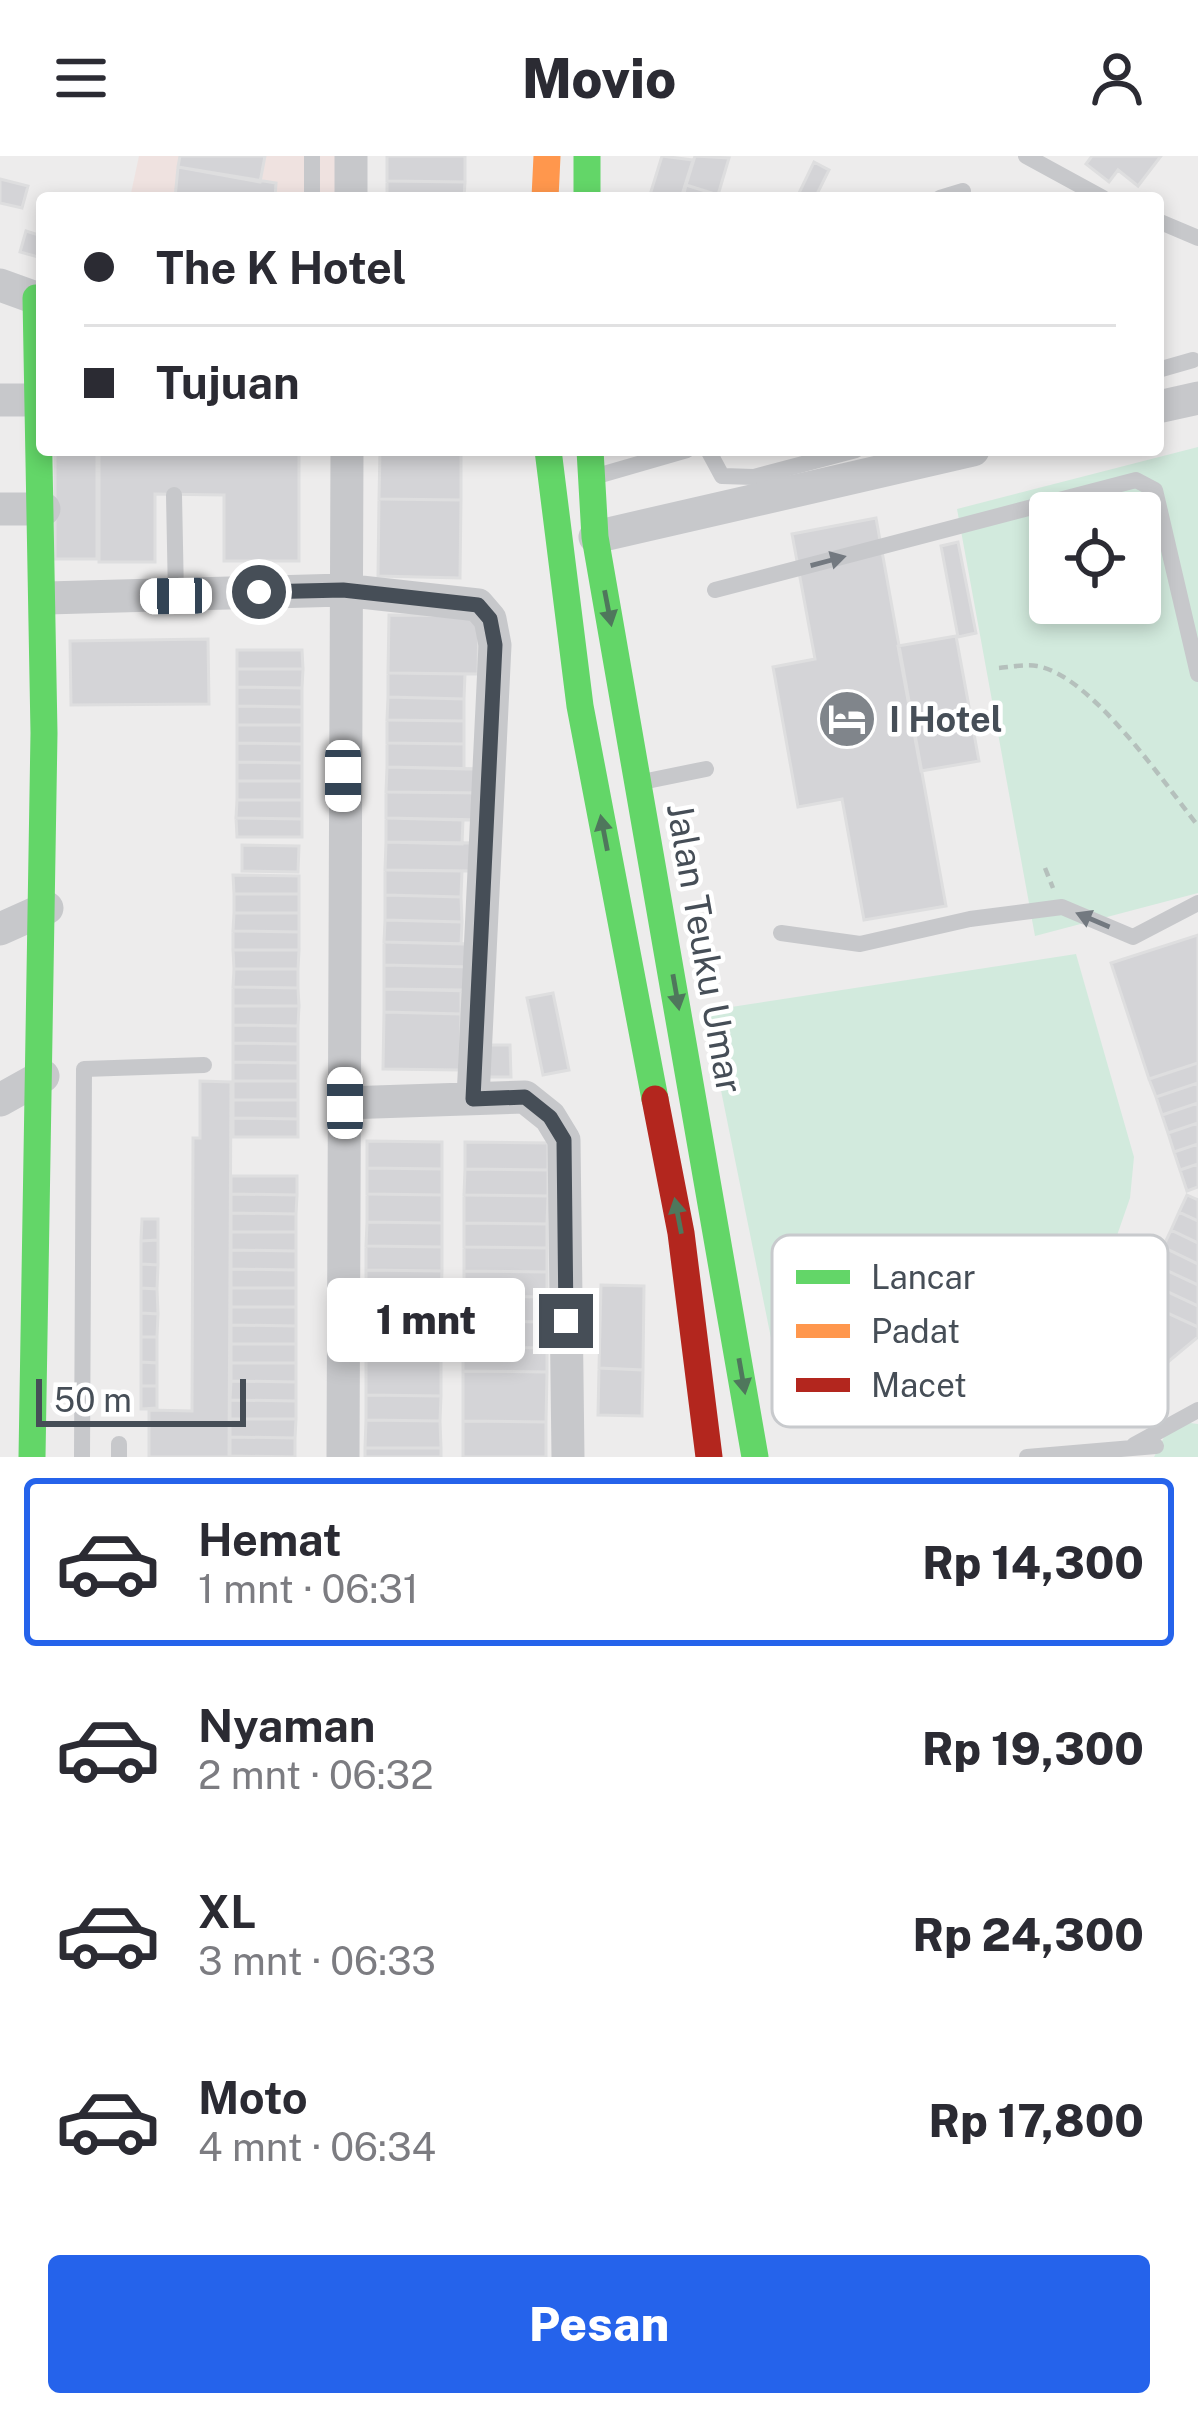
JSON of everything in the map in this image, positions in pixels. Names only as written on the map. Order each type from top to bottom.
[{"type":"main road","points":[[545,192],[547,156]]},
{"type":"main road","points":[[587,156],[587,192]]},
{"type":"main road","points":[[32,1457],[47,908],[42,456]]},
{"type":"main road","name":"Jalan Teuku Umar","points":[[549,456],[580,706],[681,1233],[709,1457]]},
{"type":"main road","name":"Jalan Teuku Umar","points":[[590,464],[595,537],[755,1457]]},
{"type":"street","points":[[351,156],[351,192]]},
{"type":"street","points":[[0,285],[36,297]]},
{"type":"street","points":[[1164,406],[1198,398]]},
{"type":"street","points":[[0,400],[36,400]]},
{"type":"street","points":[[343,1457],[347,456]]},
{"type":"street","points":[[595,537],[947,456]]},
{"type":"street","points":[[0,508],[44,509]]},
{"type":"street","points":[[47,598],[343,590],[478,605],[490,619],[494,664],[473,1099]]},
{"type":"street","points":[[0,929],[47,908]]},
{"type":"street","points":[[0,1100],[43,1076]]},
{"type":"street","points":[[345,1103],[525,1097],[550,1117],[564,1140],[568,1457]]},
{"type":"lane","points":[[312,156],[312,192]]},
{"type":"lane","points":[[1026,156],[1092,192]]},
{"type":"lane","points":[[1164,224],[1198,238]]},
{"type":"lane","points":[[1164,368],[1193,360]]},
{"type":"lane","points":[[590,464],[645,456]]},
{"type":"lane","points":[[711,456],[722,476],[754,477],[833,456]]},
{"type":"lane","points":[[715,590],[1136,480],[1155,490],[1198,674]]},
{"type":"lane","points":[[174,494],[176,596]]},
{"type":"lane","points":[[641,782],[706,769]]},
{"type":"lane","points":[[782,932],[860,944],[970,919],[1062,908],[1133,938],[1198,903]]},
{"type":"lane","points":[[82,1457],[84,1069],[204,1065]]},
{"type":"lane","points":[[1168,1426],[1198,1410]]},
{"type":"lane","points":[[1027,1457],[1128,1448],[1154,1452],[1175,1426],[1198,1423]]},
{"type":"lane","points":[[1128,1448],[1167,1427]]},
{"type":"path","points":[[999,668],[1040,665],[1081,692],[1111,716],[1198,826]]},
{"type":"shaded area","points":[[139,156],[335,156],[335,192],[131,192]]},
{"type":"green space","points":[[1198,447],[1198,893],[1035,936],[957,509]]},
{"type":"green space","points":[[1076,954],[1134,1157],[1130,1198],[1117,1235],[772,1235],[772,1343],[705,1011]]},
{"type":"green space","points":[[1198,1424],[1198,1457],[1154,1457],[1165,1435]]},
{"type":"building","points":[[180,156],[265,156],[260,182],[178,167]]},
{"type":"building","points":[[387,156],[465,156],[465,182],[387,181]]},
{"type":"building","points":[[662,156],[693,160],[683,192],[651,192]]},
{"type":"building","points":[[695,156],[729,158],[719,192],[686,185]]},
{"type":"building","points":[[1092,156],[1161,156],[1138,186],[1118,170],[1109,182],[1086,164]]},
{"type":"building","points":[[814,162],[829,170],[818,192],[799,192]]},
{"type":"building","points":[[178,167],[276,183],[275,192],[176,192]]},
{"type":"building","points":[[0,179],[28,186],[22,208],[0,203]]},
{"type":"building","points":[[387,181],[465,182],[464,192],[387,192]]},
{"type":"building","points":[[26,231],[36,234],[36,256],[20,252]]},
{"type":"building","points":[[55,456],[97,456],[97,559],[55,559]]},
{"type":"building","points":[[99,456],[299,456],[299,561],[224,561],[224,495],[155,494],[155,562],[99,562]]},
{"type":"building","points":[[380,456],[461,456],[461,500],[379,499]]},
{"type":"building","points":[[379,499],[461,500],[460,578],[378,576]]},
{"type":"building","name":"I Hotel","points":[[876,518],[946,906],[864,920],[842,799],[798,807],[773,667],[815,659],[792,534]]},
{"type":"building","points":[[958,542],[976,633],[958,637],[941,546]]},
{"type":"building","points":[[389,615],[479,616],[478,674],[388,673]]},
{"type":"building","points":[[956,636],[979,761],[921,771],[898,646]]},
{"type":"building","points":[[208,639],[209,704],[71,705],[70,641]]},
{"type":"building","points":[[237,650],[302,650],[303,669],[237,669]]},
{"type":"building","points":[[237,669],[303,669],[302,688],[237,687]]},
{"type":"building","points":[[388,673],[465,674],[464,699],[388,697]]},
{"type":"building","points":[[237,687],[302,688],[302,707],[237,706]]},
{"type":"building","points":[[388,697],[464,699],[464,721],[387,720]]},
{"type":"building","points":[[237,706],[302,707],[302,725],[237,725]]},
{"type":"building","points":[[387,720],[464,721],[464,744],[387,743]]},
{"type":"building","points":[[237,725],[302,725],[302,744],[237,743]]},
{"type":"building","points":[[237,743],[302,744],[302,763],[237,762]]},
{"type":"building","points":[[387,743],[464,744],[464,769],[387,767]]},
{"type":"building","points":[[237,762],[302,763],[302,781],[237,781]]},
{"type":"building","points":[[387,767],[486,769],[485,793],[386,792]]},
{"type":"building","points":[[237,781],[302,781],[302,800],[237,800]]},
{"type":"building","points":[[386,792],[485,793],[485,820],[386,818]]},
{"type":"building","points":[[237,800],[302,800],[302,819],[236,818]]},
{"type":"building","points":[[236,818],[302,819],[302,837],[237,837]]},
{"type":"building","points":[[386,818],[463,820],[462,844],[386,842]]},
{"type":"building","points":[[386,842],[479,843],[478,871],[385,870]]},
{"type":"building","points":[[242,845],[299,846],[298,872],[242,871]]},
{"type":"building","points":[[385,870],[462,871],[461,897],[385,895]]},
{"type":"building","points":[[233,875],[299,876],[299,894],[234,894]]},
{"type":"building","points":[[234,894],[299,894],[299,913],[234,913]]},
{"type":"building","points":[[385,895],[461,897],[462,922],[385,920]]},
{"type":"building","points":[[234,913],[299,913],[299,932],[233,931]]},
{"type":"building","points":[[385,920],[462,922],[461,944],[384,942]]},
{"type":"building","points":[[233,931],[299,932],[299,950],[233,950]]},
{"type":"building","points":[[1198,935],[1198,1063],[1149,1079],[1111,963]]},
{"type":"building","points":[[384,942],[472,944],[471,967],[384,965]]},
{"type":"building","points":[[233,950],[299,950],[298,969],[234,969]]},
{"type":"building","points":[[384,965],[471,967],[471,991],[384,989]]},
{"type":"building","points":[[234,969],[298,969],[298,988],[233,987]]},
{"type":"building","points":[[233,987],[298,988],[299,1006],[233,1006]]},
{"type":"building","points":[[384,989],[461,990],[461,1014],[384,1012]]},
{"type":"building","points":[[553,993],[569,1070],[543,1075],[527,998]]},
{"type":"building","points":[[233,1006],[299,1006],[298,1026],[233,1025]]},
{"type":"building","points":[[384,1012],[461,1014],[460,1070],[383,1069]]},
{"type":"building","points":[[233,1025],[298,1026],[298,1044],[233,1043]]},
{"type":"building","points":[[233,1043],[298,1044],[298,1063],[233,1062]]},
{"type":"building","points":[[486,1045],[510,1045],[511,1077],[486,1077]]},
{"type":"building","points":[[233,1062],[298,1063],[298,1081],[233,1081]]},
{"type":"building","points":[[1198,1063],[1198,1083],[1156,1097],[1149,1079]]},
{"type":"building","points":[[200,1081],[231,1082],[229,1457],[149,1457],[149,1410],[192,1411],[193,1138],[200,1138]]},
{"type":"building","points":[[233,1081],[298,1081],[298,1100],[233,1100]]},
{"type":"building","points":[[1198,1083],[1198,1103],[1162,1115],[1156,1097]]},
{"type":"building","points":[[233,1100],[298,1100],[298,1119],[233,1118]]},
{"type":"building","points":[[1198,1103],[1198,1123],[1168,1133],[1162,1115]]},
{"type":"building","points":[[233,1118],[298,1119],[298,1137],[233,1137]]},
{"type":"building","points":[[1198,1123],[1198,1144],[1174,1152],[1168,1133]]},
{"type":"building","points":[[367,1141],[442,1142],[442,1169],[367,1168]]},
{"type":"building","points":[[465,1142],[548,1143],[548,1170],[465,1169]]},
{"type":"building","points":[[1198,1144],[1198,1164],[1180,1170],[1174,1152]]},
{"type":"building","points":[[1198,1164],[1198,1187],[1187,1191],[1180,1170]]},
{"type":"building","points":[[367,1168],[442,1169],[442,1195],[367,1194]]},
{"type":"building","points":[[465,1169],[548,1170],[548,1196],[464,1195]]},
{"type":"building","points":[[231,1176],[297,1176],[297,1195],[231,1194]]},
{"type":"building","points":[[231,1194],[297,1195],[296,1214],[231,1213]]},
{"type":"building","points":[[367,1194],[442,1195],[442,1223],[367,1222]]},
{"type":"building","points":[[464,1195],[548,1196],[547,1224],[464,1223]]},
{"type":"building","points":[[1187,1195],[1198,1200],[1198,1221],[1179,1212]]},
{"type":"building","points":[[1179,1212],[1198,1221],[1198,1243],[1171,1230]]},
{"type":"building","points":[[231,1213],[296,1214],[296,1232],[231,1232]]},
{"type":"building","points":[[142,1219],[158,1219],[158,1240],[141,1241]]},
{"type":"building","points":[[367,1222],[442,1223],[442,1247],[366,1246]]},
{"type":"building","points":[[464,1223],[547,1224],[547,1248],[464,1247]]},
{"type":"building","points":[[1171,1230],[1198,1243],[1198,1264],[1168,1249]]},
{"type":"building","points":[[231,1232],[296,1232],[296,1251],[231,1250]]},
{"type":"building","points":[[158,1240],[158,1265],[141,1264],[141,1241]]},
{"type":"building","points":[[366,1246],[442,1247],[442,1271],[366,1270]]},
{"type":"building","points":[[464,1247],[547,1248],[547,1272],[464,1271]]},
{"type":"building","points":[[1168,1249],[1198,1264],[1198,1285],[1168,1271]]},
{"type":"building","points":[[231,1250],[296,1251],[296,1270],[231,1269]]},
{"type":"building","points":[[141,1264],[158,1265],[157,1289],[141,1288]]},
{"type":"building","points":[[231,1269],[296,1270],[296,1288],[231,1288]]},
{"type":"building","points":[[366,1270],[442,1271],[441,1296],[366,1295]]},
{"type":"building","points":[[464,1271],[547,1272],[547,1297],[464,1296]]},
{"type":"building","points":[[1168,1271],[1198,1285],[1198,1306],[1168,1292]]},
{"type":"building","points":[[601,1285],[644,1286],[643,1370],[599,1368]]},
{"type":"building","points":[[141,1288],[157,1289],[158,1314],[141,1313]]},
{"type":"building","points":[[231,1288],[296,1288],[296,1307],[231,1307]]},
{"type":"building","points":[[1168,1292],[1198,1306],[1198,1327],[1168,1313]]},
{"type":"building","points":[[366,1295],[441,1296],[441,1321],[366,1320]]},
{"type":"building","points":[[464,1296],[547,1297],[547,1322],[464,1321]]},
{"type":"building","points":[[231,1307],[296,1307],[296,1326],[231,1325]]},
{"type":"building","points":[[141,1313],[158,1314],[157,1337],[141,1337]]},
{"type":"building","points":[[1168,1313],[1198,1327],[1198,1337],[1168,1362]]},
{"type":"building","points":[[366,1320],[441,1321],[441,1346],[366,1346]]},
{"type":"building","points":[[464,1321],[547,1322],[547,1348],[463,1347]]},
{"type":"building","points":[[231,1325],[296,1326],[296,1344],[231,1344]]},
{"type":"building","points":[[141,1337],[157,1337],[157,1363],[141,1362]]},
{"type":"building","points":[[231,1344],[296,1344],[296,1363],[231,1363]]},
{"type":"building","points":[[366,1346],[441,1346],[441,1396],[366,1395]]},
{"type":"building","points":[[463,1347],[547,1348],[547,1372],[463,1371]]},
{"type":"building","points":[[141,1362],[157,1363],[157,1386],[141,1386]]},
{"type":"building","points":[[231,1363],[296,1363],[296,1382],[231,1381]]},
{"type":"building","points":[[599,1368],[643,1370],[642,1416],[598,1415]]},
{"type":"building","points":[[463,1371],[547,1372],[546,1422],[463,1421]]},
{"type":"building","points":[[231,1381],[296,1382],[296,1401],[230,1400]]},
{"type":"building","points":[[141,1386],[157,1386],[157,1408],[141,1409]]},
{"type":"building","points":[[366,1395],[441,1396],[440,1421],[366,1420]]},
{"type":"building","points":[[230,1400],[296,1401],[296,1419],[230,1419]]},
{"type":"building","points":[[230,1419],[296,1419],[295,1438],[230,1437]]},
{"type":"building","points":[[366,1420],[440,1421],[441,1448],[365,1448]]},
{"type":"building","points":[[463,1421],[546,1422],[546,1457],[463,1457]]},
{"type":"building","points":[[230,1437],[295,1438],[295,1457],[230,1456]]},
{"type":"building","points":[[365,1448],[441,1448],[441,1457],[365,1457]]},
{"type":"traffic: fast","points":[[587,156],[587,192]]},
{"type":"traffic: fast","points":[[32,1457],[44,733],[39,456]]},
{"type":"traffic: fast","points":[[549,456],[580,706],[655,1099]]},
{"type":"traffic: fast","points":[[590,456],[595,537],[755,1457]]},
{"type":"traffic: slow","points":[[545,192],[547,156]]},
{"type":"traffic: jam","points":[[655,1099],[681,1233],[709,1457]]},
{"type":"place","name":"I Hotel","points":[[847,719]]},
{"type":"route","points":[[259,592],[343,590],[478,605],[490,619],[495,645],[473,1099],[525,1097],[550,1117],[564,1140],[566,1321]]}]
